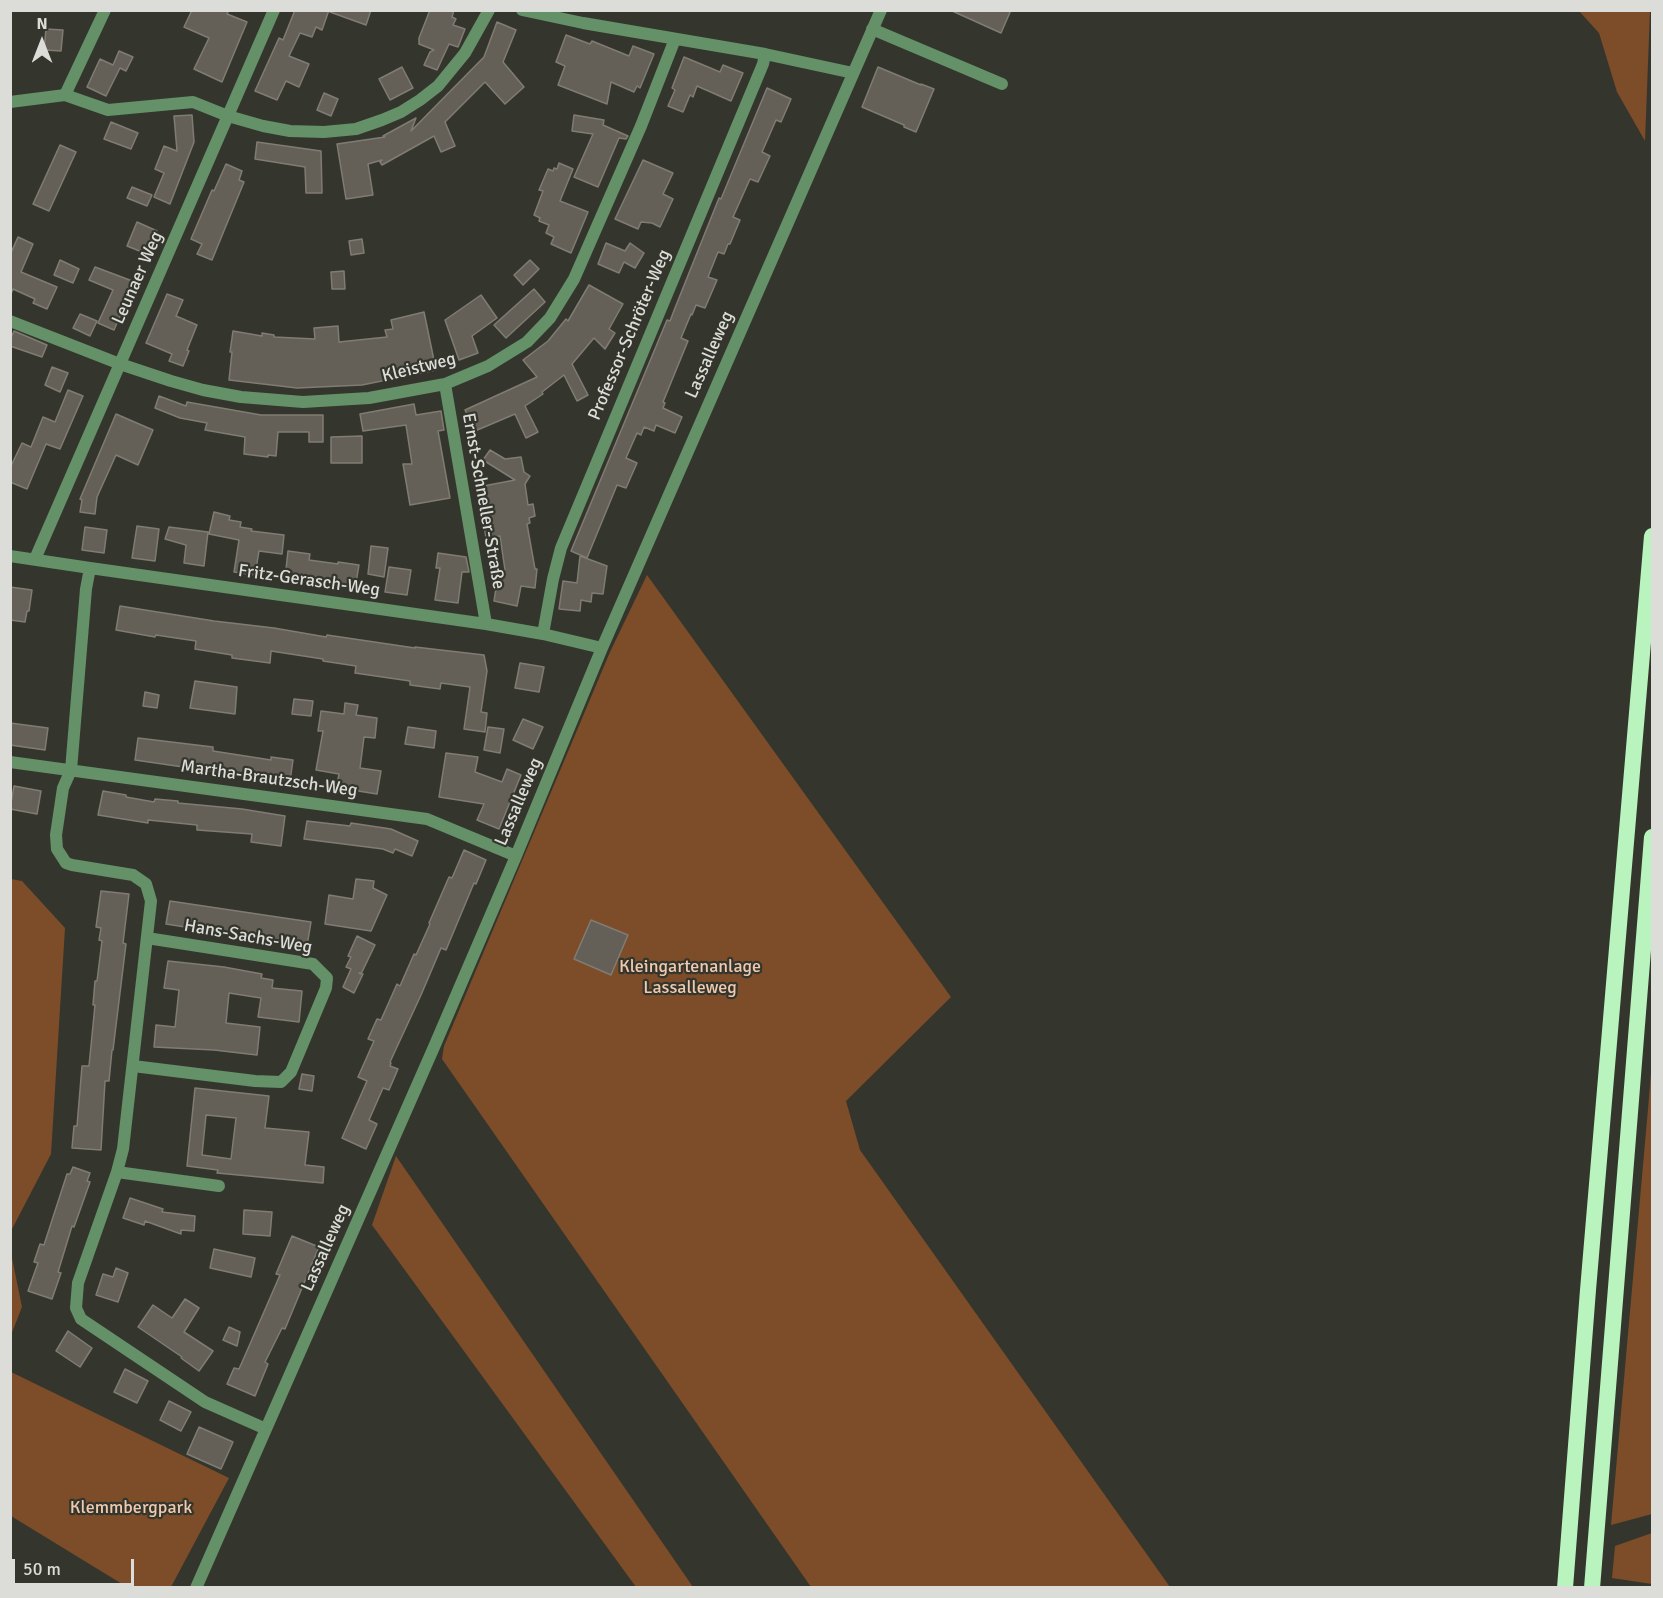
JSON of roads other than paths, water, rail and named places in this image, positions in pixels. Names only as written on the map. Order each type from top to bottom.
[{"type":"highway","points":[[1565,1587],[1588,1290],[1653,536]]},
{"type":"highway","points":[[1592,1587],[1653,837]]},
{"type":"street","points":[[65,95],[105,10]]},
{"type":"street","name":"Leunaer Weg","points":[[35,559],[274,10]]},
{"type":"street","points":[[10,102],[65,95],[108,110],[193,102],[228,116],[263,126],[306,132],[356,129],[400,112],[438,86],[465,53],[489,10]]},
{"type":"street","points":[[522,10],[553,13],[583,23],[765,54],[853,73]]},
{"type":"street","name":"Lassalleweg","points":[[196,1587],[434,1047],[602,648],[880,10]]},
{"type":"street","points":[[872,29],[1002,84]]},
{"type":"street","name":"Kleistweg","points":[[10,321],[120,364],[203,390],[241,397],[303,402],[369,399],[445,384],[488,366],[527,342],[550,318],[574,279],[641,126],[675,39]]},
{"type":"street","name":"Professor-Schröter-Weg","points":[[543,634],[561,548],[765,54]]},
{"type":"street","name":"Ernst-Schneller-Straße","points":[[445,384],[486,624]]},
{"type":"street","name":"Fritz-Gerasch-Weg","points":[[10,556],[486,624],[602,648]]},
{"type":"street","points":[[90,568],[86,589],[71,770],[63,788],[56,835],[57,849],[66,863],[133,875],[146,884],[151,901],[123,1149],[78,1283],[76,1308],[81,1319],[205,1402],[266,1429]]},
{"type":"street","name":"Martha-Brautzsch-Weg","points":[[10,762],[427,819],[516,856]]},
{"type":"street","name":"Hans-Sachs-Weg","points":[[133,1066],[281,1082],[291,1072],[326,988],[327,978],[314,964],[147,938]]},
{"type":"street","points":[[117,1172],[219,1186]]},
{"type":"park label","name":"Kleingartenanlage Lassalleweg","points":[[690,977]]},
{"type":"park label","name":"Klemmbergpark","points":[[131,1508]]}]
